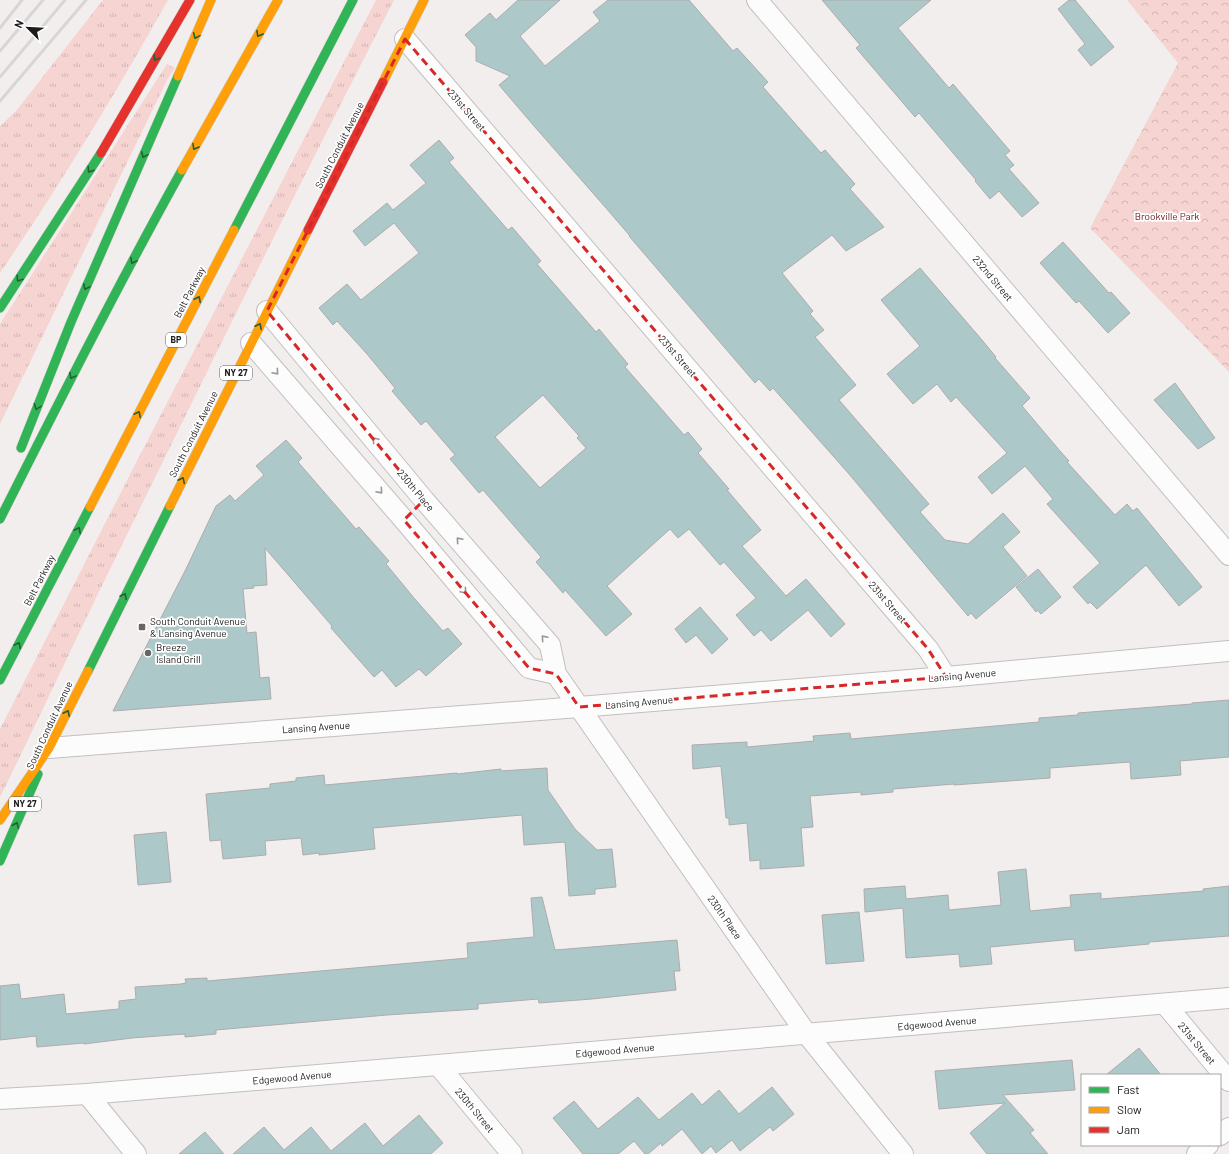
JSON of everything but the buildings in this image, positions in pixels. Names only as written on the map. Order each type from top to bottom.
[{"type":"main road","points":[[0,308],[92,166],[190,0]]},
{"type":"main road","points":[[17,459],[71,322],[211,0]]},
{"type":"main road","points":[[0,519],[68,383],[151,226],[278,0]]},
{"type":"main road","name":"Belt Parkway","points":[[0,680],[353,0]]},
{"type":"main road","name":"South Conduit Avenue","points":[[0,861],[49,748],[424,0]]},
{"type":"main road","points":[[0,502],[6,488]]},
{"type":"main road","points":[[0,820],[49,748]]},
{"type":"street","name":"232nd Street","points":[[757,0],[1229,555]]},
{"type":"street","name":"231st Street","points":[[405,39],[928,649],[946,677]]},
{"type":"street","name":"230th Place","points":[[267,311],[424,500],[550,645],[556,674],[806,1033],[903,1154]]},
{"type":"street","points":[[251,343],[404,520],[529,668],[556,674]]},
{"type":"street","points":[[404,520],[424,500]]},
{"type":"street","name":"Lansing Avenue","points":[[49,748],[946,677],[1229,651]]},
{"type":"street","name":"Edgewood Avenue","points":[[0,1100],[438,1065],[1229,998]]},
{"type":"street","name":"231st Street","points":[[1165,1004],[1229,1081]]},
{"type":"street","name":"230th Street","points":[[438,1065],[512,1154]]},
{"type":"street","points":[[87,1094],[136,1154]]},
{"type":"street","points":[[1221,1134],[1229,1128]]},
{"type":"street","points":[[1198,1154],[1207,1146]]},
{"type":"highlighted area","points":[[405,39],[928,649],[946,677],[579,707],[556,674],[529,668],[404,520],[424,500],[267,311]]},
{"type":"green space","points":[[103,0],[168,0],[87,138],[0,273],[0,126],[16,111]]},
{"type":"green space","points":[[376,0],[394,0],[317,150],[93,604],[0,797],[0,729]]},
{"type":"green space","name":"Brookville Park","points":[[1127,0],[1229,0],[1229,372],[1090,228],[1178,63]]},
{"type":"green space","points":[[167,64],[175,68],[168,78],[0,424],[0,324]]},
{"type":"railway","points":[[0,28],[22,0]]},
{"type":"railway","points":[[0,51],[43,0]]},
{"type":"railway","points":[[0,77],[65,0]]},
{"type":"railway","points":[[0,101],[86,0]]},
{"type":"traffic: fast","points":[[234,230],[353,0]]},
{"type":"traffic: fast","points":[[21,448],[71,322],[178,76]]},
{"type":"traffic: fast","points":[[0,308],[101,153]]},
{"type":"traffic: fast","points":[[0,519],[112,300],[182,170]]},
{"type":"traffic: fast","points":[[88,671],[170,506]]},
{"type":"traffic: fast","points":[[0,680],[90,507]]},
{"type":"traffic: fast","points":[[0,861],[38,774]]},
{"type":"traffic: slow","points":[[178,76],[211,0]]},
{"type":"traffic: slow","points":[[182,170],[278,0]]},
{"type":"traffic: slow","points":[[383,82],[424,0]]},
{"type":"traffic: slow","points":[[90,507],[234,230]]},
{"type":"traffic: slow","points":[[170,506],[308,230]]},
{"type":"traffic: slow","points":[[0,820],[49,748],[88,671]]},
{"type":"traffic: jam","points":[[101,153],[190,0]]},
{"type":"traffic: jam","points":[[308,230],[383,82]]},
{"type":"place","name":"South Conduit Avenue & Lansing Avenue","points":[[142,627]]},
{"type":"place","name":"Breeze Island Grill","points":[[148,653]]}]
